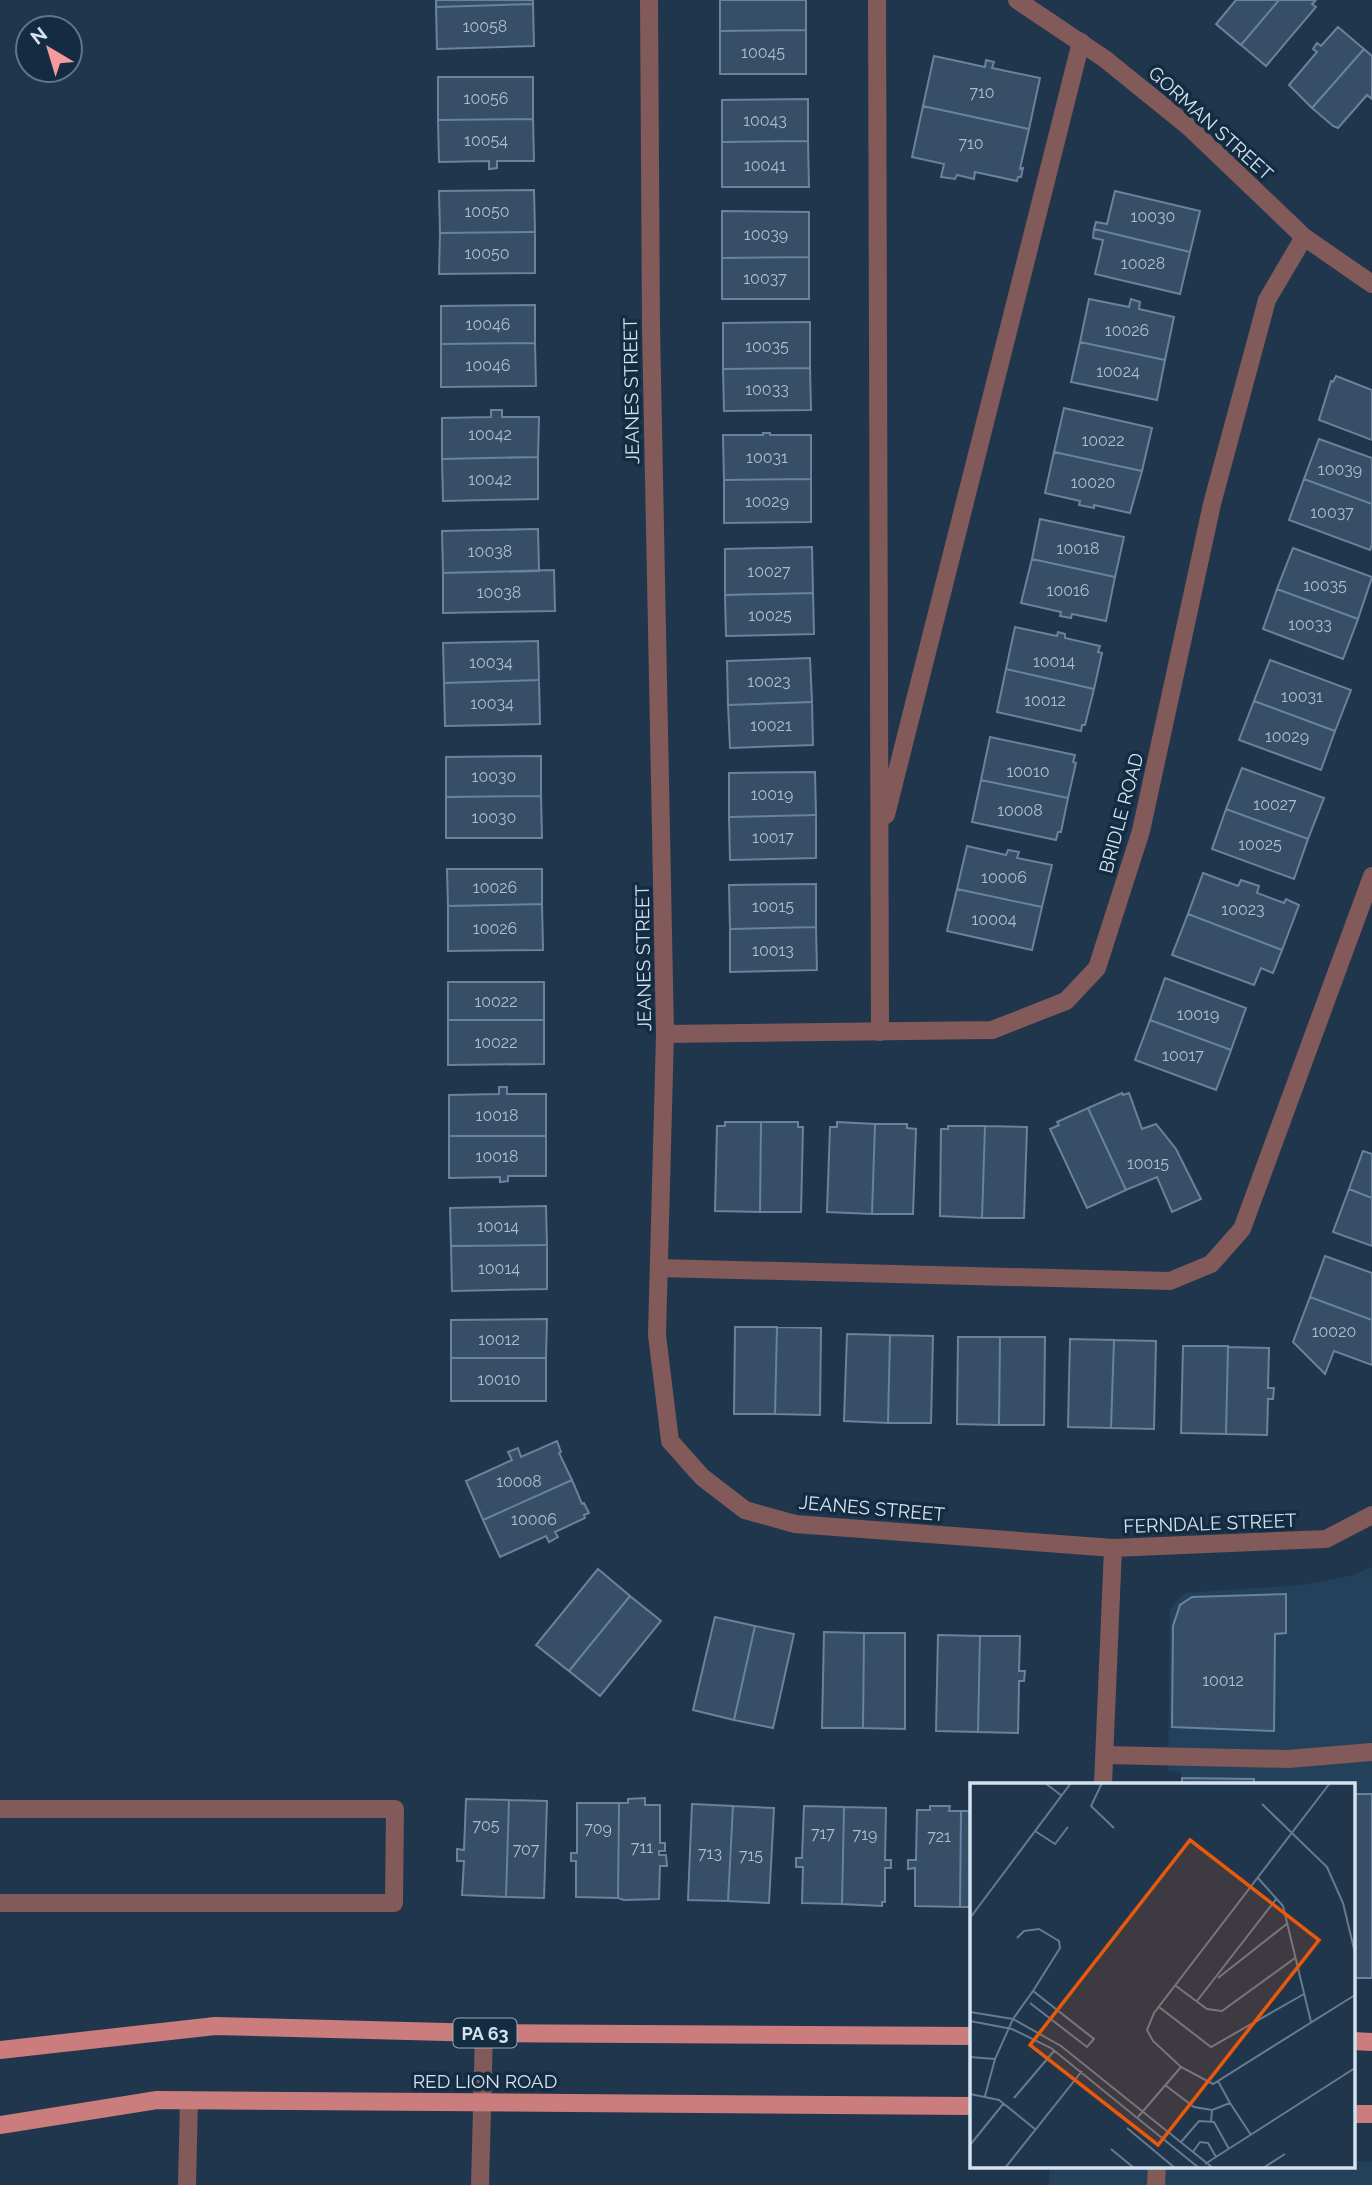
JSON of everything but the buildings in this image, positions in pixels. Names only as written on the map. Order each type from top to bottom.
[{"type":"main road","name":"PA 63","points":[[0,2050],[215,2026],[484,2033],[970,2035]]},
{"type":"main road","points":[[1354,2041],[1372,2042]]},
{"type":"main road","name":"RED LION ROAD","points":[[0,2125],[158,2100],[970,2106]]},
{"type":"main road","points":[[1354,2113],[1372,2114]]},
{"type":"street","name":"JEANES STREET","points":[[649,0],[651,326],[665,1034],[657,1335],[670,1441],[702,1477],[745,1510],[795,1524],[1113,1548]]},
{"type":"street","points":[[877,0],[880,1032]]},
{"type":"street","name":"GORMAN STREET","points":[[1017,0],[1105,59],[1189,127],[1304,237],[1372,284]]},
{"type":"street","points":[[880,842],[1080,42]]},
{"type":"street","name":"BRIDLE ROAD","points":[[665,1034],[992,1030],[1066,1001],[1097,968],[1141,831],[1212,504],[1267,300],[1304,237]]},
{"type":"street","points":[[659,1268],[1170,1281],[1211,1264],[1242,1229],[1372,876]]},
{"type":"street","name":"FERNDALE STREET","points":[[1103,1783],[1113,1548],[1326,1539],[1372,1516]]},
{"type":"street","points":[[1105,1755],[1288,1759],[1372,1752]]},
{"type":"street","points":[[0,1809],[396,1809],[394,1903],[0,1903]]},
{"type":"street","points":[[480,2185],[484,2033]]},
{"type":"street","points":[[187,2185],[189,2100]]},
{"type":"shaded area","points":[[1372,1567],[1372,1978],[1354,1978],[1354,1783],[1182,1783],[1181,1772],[1168,1771],[1170,1609],[1184,1593],[1302,1585],[1354,1575]]},
{"type":"shaded area","points":[[1354,2161],[1372,2162],[1372,2185],[1049,2185],[1050,2168],[1354,2168]]}]
